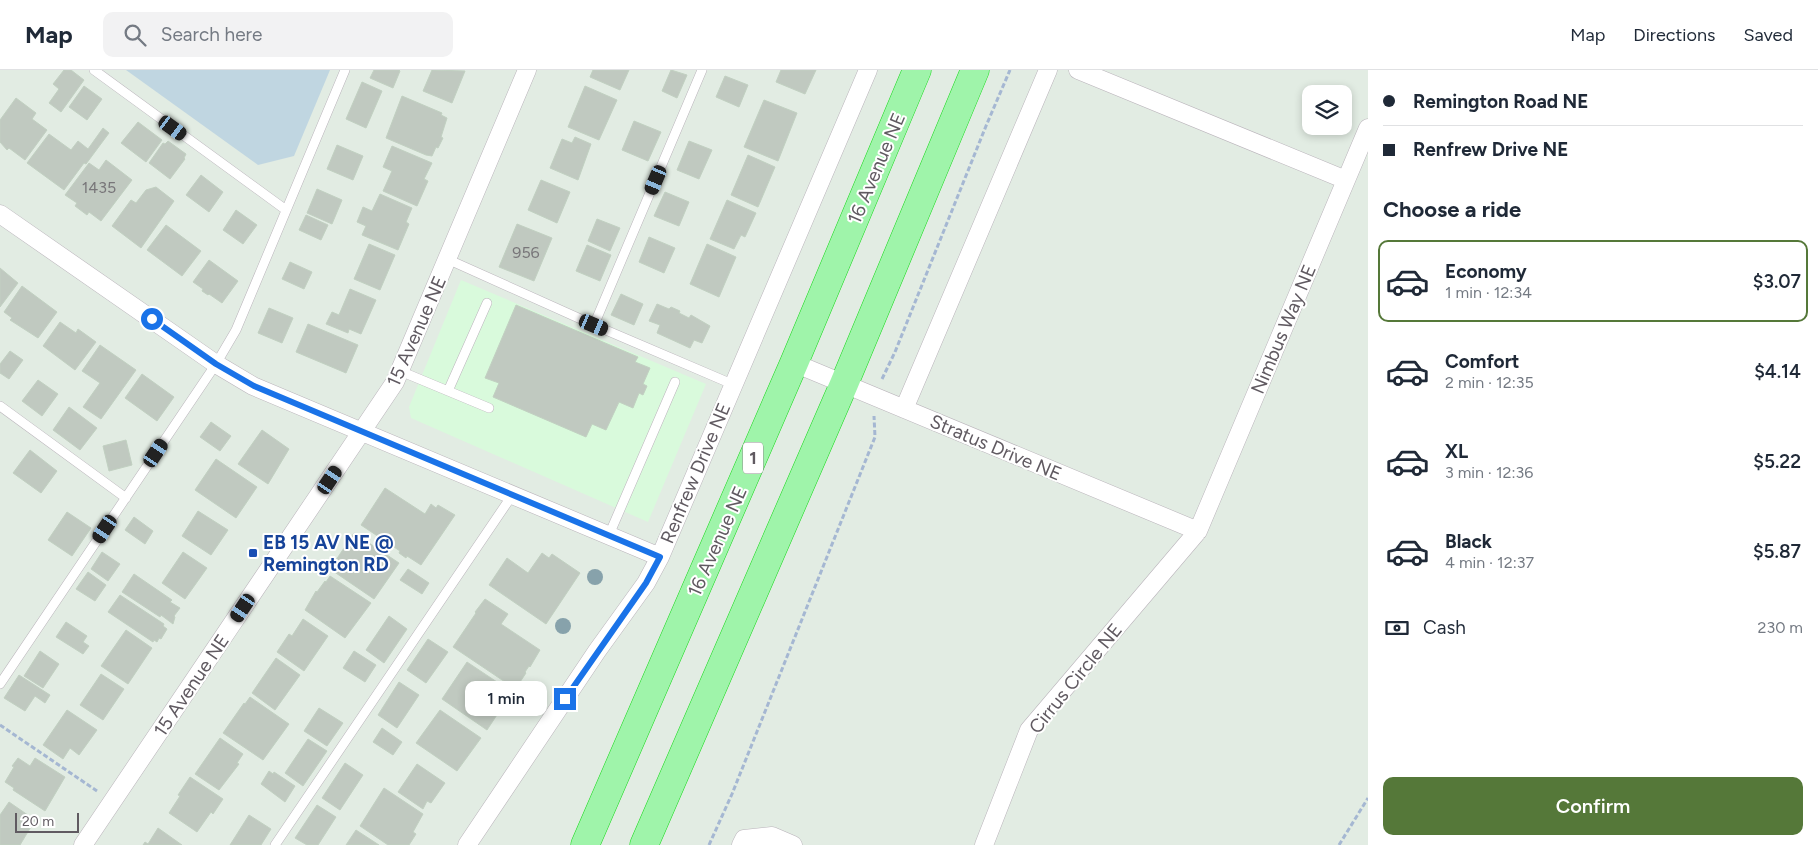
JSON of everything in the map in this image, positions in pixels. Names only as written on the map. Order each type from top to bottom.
[{"type":"highway","name":"16 Avenue NE","points":[[585,845],[794,363],[917,70]]},
{"type":"highway","points":[[644,845],[844,384],[976,70]]},
{"type":"street","name":"15 Avenue NE","points":[[83,845],[396,382],[527,70]]},
{"type":"street","name":"Renfrew Drive NE","points":[[467,845],[597,650],[646,583],[660,557],[732,384],[868,70]]},
{"type":"street","points":[[904,409],[1048,70]]},
{"type":"street","points":[[1078,70],[1346,180]]},
{"type":"street","name":"Nimbus Way NE","points":[[1198,531],[1368,128]]},
{"type":"street","points":[[0,214],[216,364],[254,386],[660,557]]},
{"type":"street","name":"Stratus Drive NE","points":[[794,363],[1198,531]]},
{"type":"street","name":"Cirrus Circle NE","points":[[984,845],[1029,730],[1198,531]]},
{"type":"street","points":[[741,845],[744,839],[772,836],[793,845]]},
{"type":"lane","points":[[94,70],[286,210]]},
{"type":"lane","points":[[0,684],[216,364],[236,330],[345,70]]},
{"type":"lane","points":[[594,325],[702,70]]},
{"type":"lane","points":[[447,260],[732,384]]},
{"type":"lane","points":[[448,391],[487,303]]},
{"type":"lane","points":[[400,371],[489,408]]},
{"type":"lane","points":[[609,535],[675,382]]},
{"type":"lane","points":[[0,406],[126,498]]},
{"type":"lane","points":[[275,845],[514,494]]},
{"type":"path","points":[[709,845],[736,785],[875,437],[874,396],[895,352],[1010,70]]},
{"type":"path","points":[[0,725],[112,802]]},
{"type":"path","points":[[1339,845],[1368,798]]},
{"type":"shaded area","points":[[126,70],[330,70],[294,156],[258,165]]},
{"type":"shaded area","points":[[461,280],[706,384],[648,522],[411,418],[409,407]]},
{"type":"building","points":[[64,70],[71,70],[84,80],[61,112],[49,103],[59,89],[53,84]]},
{"type":"building","points":[[374,70],[399,70],[393,88],[370,78]]},
{"type":"building","points":[[432,70],[465,71],[452,103],[423,91]]},
{"type":"building","points":[[593,70],[629,70],[620,90],[590,77]]},
{"type":"building","points":[[671,70],[687,75],[677,98],[662,91]]},
{"type":"building","points":[[781,70],[816,70],[805,94],[776,82]]},
{"type":"building","points":[[725,76],[748,85],[739,107],[716,97]]},
{"type":"building","points":[[362,82],[382,91],[366,128],[346,119]]},
{"type":"building","points":[[84,86],[102,99],[87,120],[69,107]]},
{"type":"building","points":[[585,86],[617,100],[599,140],[568,127]]},
{"type":"building","points":[[402,96],[442,113],[441,115],[447,118],[441,137],[443,138],[432,156],[386,138]]},
{"type":"building","points":[[16,98],[36,113],[32,119],[47,130],[25,160],[9,148],[7,150],[0,142],[0,120]]},
{"type":"building","points":[[764,100],[797,113],[778,161],[744,147]]},
{"type":"building","points":[[634,121],[661,132],[648,161],[622,150]]},
{"type":"building","points":[[138,122],[162,140],[146,162],[121,143]]},
{"type":"building","points":[[103,128],[109,133],[64,190],[27,163],[49,134],[71,150],[78,141],[88,149]]},
{"type":"building","points":[[575,137],[591,144],[578,180],[550,168],[562,139],[572,143]]},
{"type":"building","points":[[168,141],[186,154],[185,159],[170,179],[149,163],[163,143],[165,144]]},
{"type":"building","points":[[689,141],[712,150],[699,179],[677,170]]},
{"type":"building","points":[[337,145],[363,156],[353,180],[327,169]]},
{"type":"building","points":[[392,146],[432,163],[424,179],[428,181],[417,206],[383,191],[392,171],[383,167]]},
{"type":"building","points":[[748,155],[775,167],[758,207],[731,195]]},
{"type":"building","points":[[106,160],[132,180],[101,221],[89,212],[87,215],[75,206],[77,203],[65,195],[89,163],[99,170]]},
{"type":"building","points":[[201,175],[223,192],[209,212],[186,195]]},
{"type":"building","points":[[541,180],[570,192],[557,223],[528,210]]},
{"type":"building","points":[[156,187],[174,201],[141,248],[112,226],[131,200],[136,203],[146,190]]},
{"type":"building","points":[[317,189],[342,200],[332,224],[307,213]]},
{"type":"building","points":[[665,192],[689,202],[679,226],[654,216]]},
{"type":"building","points":[[380,194],[412,208],[406,222],[409,224],[398,250],[362,235],[366,226],[357,222],[363,207],[372,211]]},
{"type":"building","points":[[727,200],[756,213],[745,237],[741,235],[734,249],[710,239]]},
{"type":"building","points":[[236,210],[257,225],[243,244],[223,230]]},
{"type":"building","points":[[306,215],[328,225],[321,240],[299,230]]},
{"type":"building","points":[[597,219],[620,228],[610,251],[588,241]]},
{"type":"building","points":[[517,224],[552,238],[534,281],[499,267]]},
{"type":"building","points":[[166,225],[201,251],[182,276],[147,250]]},
{"type":"building","points":[[649,237],[675,248],[664,273],[639,262]]},
{"type":"building","points":[[369,244],[395,255],[380,290],[354,279]]},
{"type":"building","points":[[707,244],[736,257],[719,297],[690,284]]},
{"type":"building","points":[[587,245],[611,255],[600,281],[576,271]]},
{"type":"building","points":[[209,260],[238,281],[222,303],[202,291],[203,289],[193,282]]},
{"type":"building","points":[[290,262],[312,272],[304,289],[282,279]]},
{"type":"building","points":[[0,268],[18,283],[0,307]]},
{"type":"building","points":[[22,286],[57,312],[38,338],[10,320],[12,318],[4,312]]},
{"type":"building","points":[[350,289],[376,300],[361,334],[349,329],[348,333],[326,324],[332,312],[339,315]]},
{"type":"building","points":[[621,294],[643,304],[634,325],[611,315]]},
{"type":"building","points":[[657,304],[669,309],[671,307],[689,318],[691,315],[710,326],[702,343],[694,340],[690,348],[657,333],[660,325],[649,321]]},
{"type":"building","points":[[516,305],[638,357],[635,362],[650,368],[643,384],[647,386],[643,395],[639,393],[633,408],[619,402],[606,430],[592,424],[586,437],[493,397],[499,383],[485,378]]},
{"type":"building","points":[[269,308],[293,318],[282,343],[258,333]]},
{"type":"building","points":[[60,322],[76,333],[78,329],[96,342],[75,370],[43,346]]},
{"type":"building","points":[[308,324],[358,345],[346,373],[296,352]]},
{"type":"building","points":[[100,345],[136,370],[101,419],[83,407],[100,383],[82,371]]},
{"type":"building","points":[[10,351],[23,360],[9,379],[0,373],[0,364]]},
{"type":"building","points":[[142,374],[174,397],[157,421],[125,398]]},
{"type":"building","points":[[38,380],[58,394],[42,416],[22,401]]},
{"type":"building","points":[[69,407],[97,428],[80,450],[53,430]]},
{"type":"building","points":[[211,422],[231,436],[220,451],[200,437]]},
{"type":"building","points":[[262,430],[289,449],[268,484],[238,464]]},
{"type":"building","points":[[126,440],[132,465],[109,471],[103,446]]},
{"type":"building","points":[[30,450],[57,471],[41,493],[13,473]]},
{"type":"building","points":[[216,459],[257,487],[236,518],[195,490]]},
{"type":"building","points":[[385,488],[425,514],[431,504],[436,508],[438,505],[455,515],[421,565],[407,556],[406,558],[399,553],[400,551],[361,525]]},
{"type":"building","points":[[198,511],[228,530],[211,555],[182,536]]},
{"type":"building","points":[[67,512],[91,528],[72,556],[48,540]]},
{"type":"building","points":[[134,517],[153,531],[145,544],[125,530]]},
{"type":"building","points":[[354,533],[399,563],[374,599],[330,569]]},
{"type":"building","points":[[102,552],[120,564],[108,581],[91,569]]},
{"type":"building","points":[[183,552],[207,568],[185,599],[162,583]]},
{"type":"building","points":[[542,553],[549,558],[552,554],[580,573],[546,624],[489,585],[507,558],[528,573]]},
{"type":"building","points":[[408,569],[429,583],[422,594],[400,580]]},
{"type":"building","points":[[88,572],[106,585],[95,601],[76,589]]},
{"type":"building","points":[[134,574],[172,600],[170,602],[180,608],[174,616],[173,624],[122,592]]},
{"type":"building","points":[[330,576],[371,603],[345,638],[305,610],[316,591]]},
{"type":"building","points":[[120,595],[164,624],[163,626],[167,629],[161,639],[159,638],[157,642],[154,640],[153,642],[108,612]]},
{"type":"building","points":[[485,599],[508,614],[501,624],[540,650],[520,682],[518,681],[514,688],[453,647]]},
{"type":"building","points":[[389,616],[407,629],[384,663],[366,650]]},
{"type":"building","points":[[303,619],[328,636],[304,671],[277,652],[289,634],[292,636]]},
{"type":"building","points":[[66,622],[87,636],[83,642],[89,646],[83,654],[56,637]]},
{"type":"building","points":[[126,630],[152,648],[128,684],[101,666]]},
{"type":"building","points":[[428,639],[448,652],[426,683],[407,670]]},
{"type":"building","points":[[40,651],[59,664],[43,688],[24,676]]},
{"type":"building","points":[[354,651],[376,665],[365,682],[343,668]]},
{"type":"building","points":[[276,658],[300,675],[275,710],[252,693]]},
{"type":"building","points":[[467,662],[512,692],[487,730],[442,699]]},
{"type":"building","points":[[101,674],[124,689],[103,720],[80,705]]},
{"type":"building","points":[[19,675],[50,695],[45,703],[35,696],[25,711],[4,698]]},
{"type":"building","points":[[399,682],[419,695],[397,728],[378,715]]},
{"type":"building","points":[[250,697],[289,724],[263,760],[223,733]]},
{"type":"building","points":[[319,708],[343,723],[327,746],[304,731]]},
{"type":"building","points":[[67,710],[97,730],[79,755],[70,748],[63,759],[43,745]]},
{"type":"building","points":[[440,710],[481,738],[457,771],[416,743]]},
{"type":"building","points":[[382,728],[402,742],[393,755],[373,742]]},
{"type":"building","points":[[220,738],[243,754],[237,763],[239,764],[219,790],[195,774]]},
{"type":"building","points":[[308,739],[327,751],[303,786],[285,773]]},
{"type":"building","points":[[18,758],[30,766],[35,758],[65,777],[45,811],[13,790],[14,788],[5,782]]},
{"type":"building","points":[[345,763],[363,775],[340,810],[322,798]]},
{"type":"building","points":[[417,764],[445,783],[431,803],[427,801],[423,809],[398,792]]},
{"type":"building","points":[[269,771],[273,774],[274,772],[295,786],[285,802],[261,784]]},
{"type":"building","points":[[190,777],[223,799],[197,832],[169,813]]},
{"type":"building","points":[[384,788],[423,814],[413,832],[416,834],[409,845],[388,845],[360,826]]},
{"type":"building","points":[[9,802],[35,820],[20,845],[0,845],[0,815]]},
{"type":"building","points":[[317,805],[336,817],[318,845],[307,845],[295,838]]},
{"type":"building","points":[[249,815],[271,829],[261,845],[230,845]]},
{"type":"building","points":[[158,828],[182,845],[143,845],[145,842],[148,844]]},
{"type":"building","points":[[356,830],[379,845],[346,845]]},
{"type":"place","name":"EB 15 AV NE @ Remington RD","points":[[253,553]]},
{"type":"route","points":[[152,319],[216,364],[254,386],[660,557],[646,583],[597,650],[565,699]]}]
